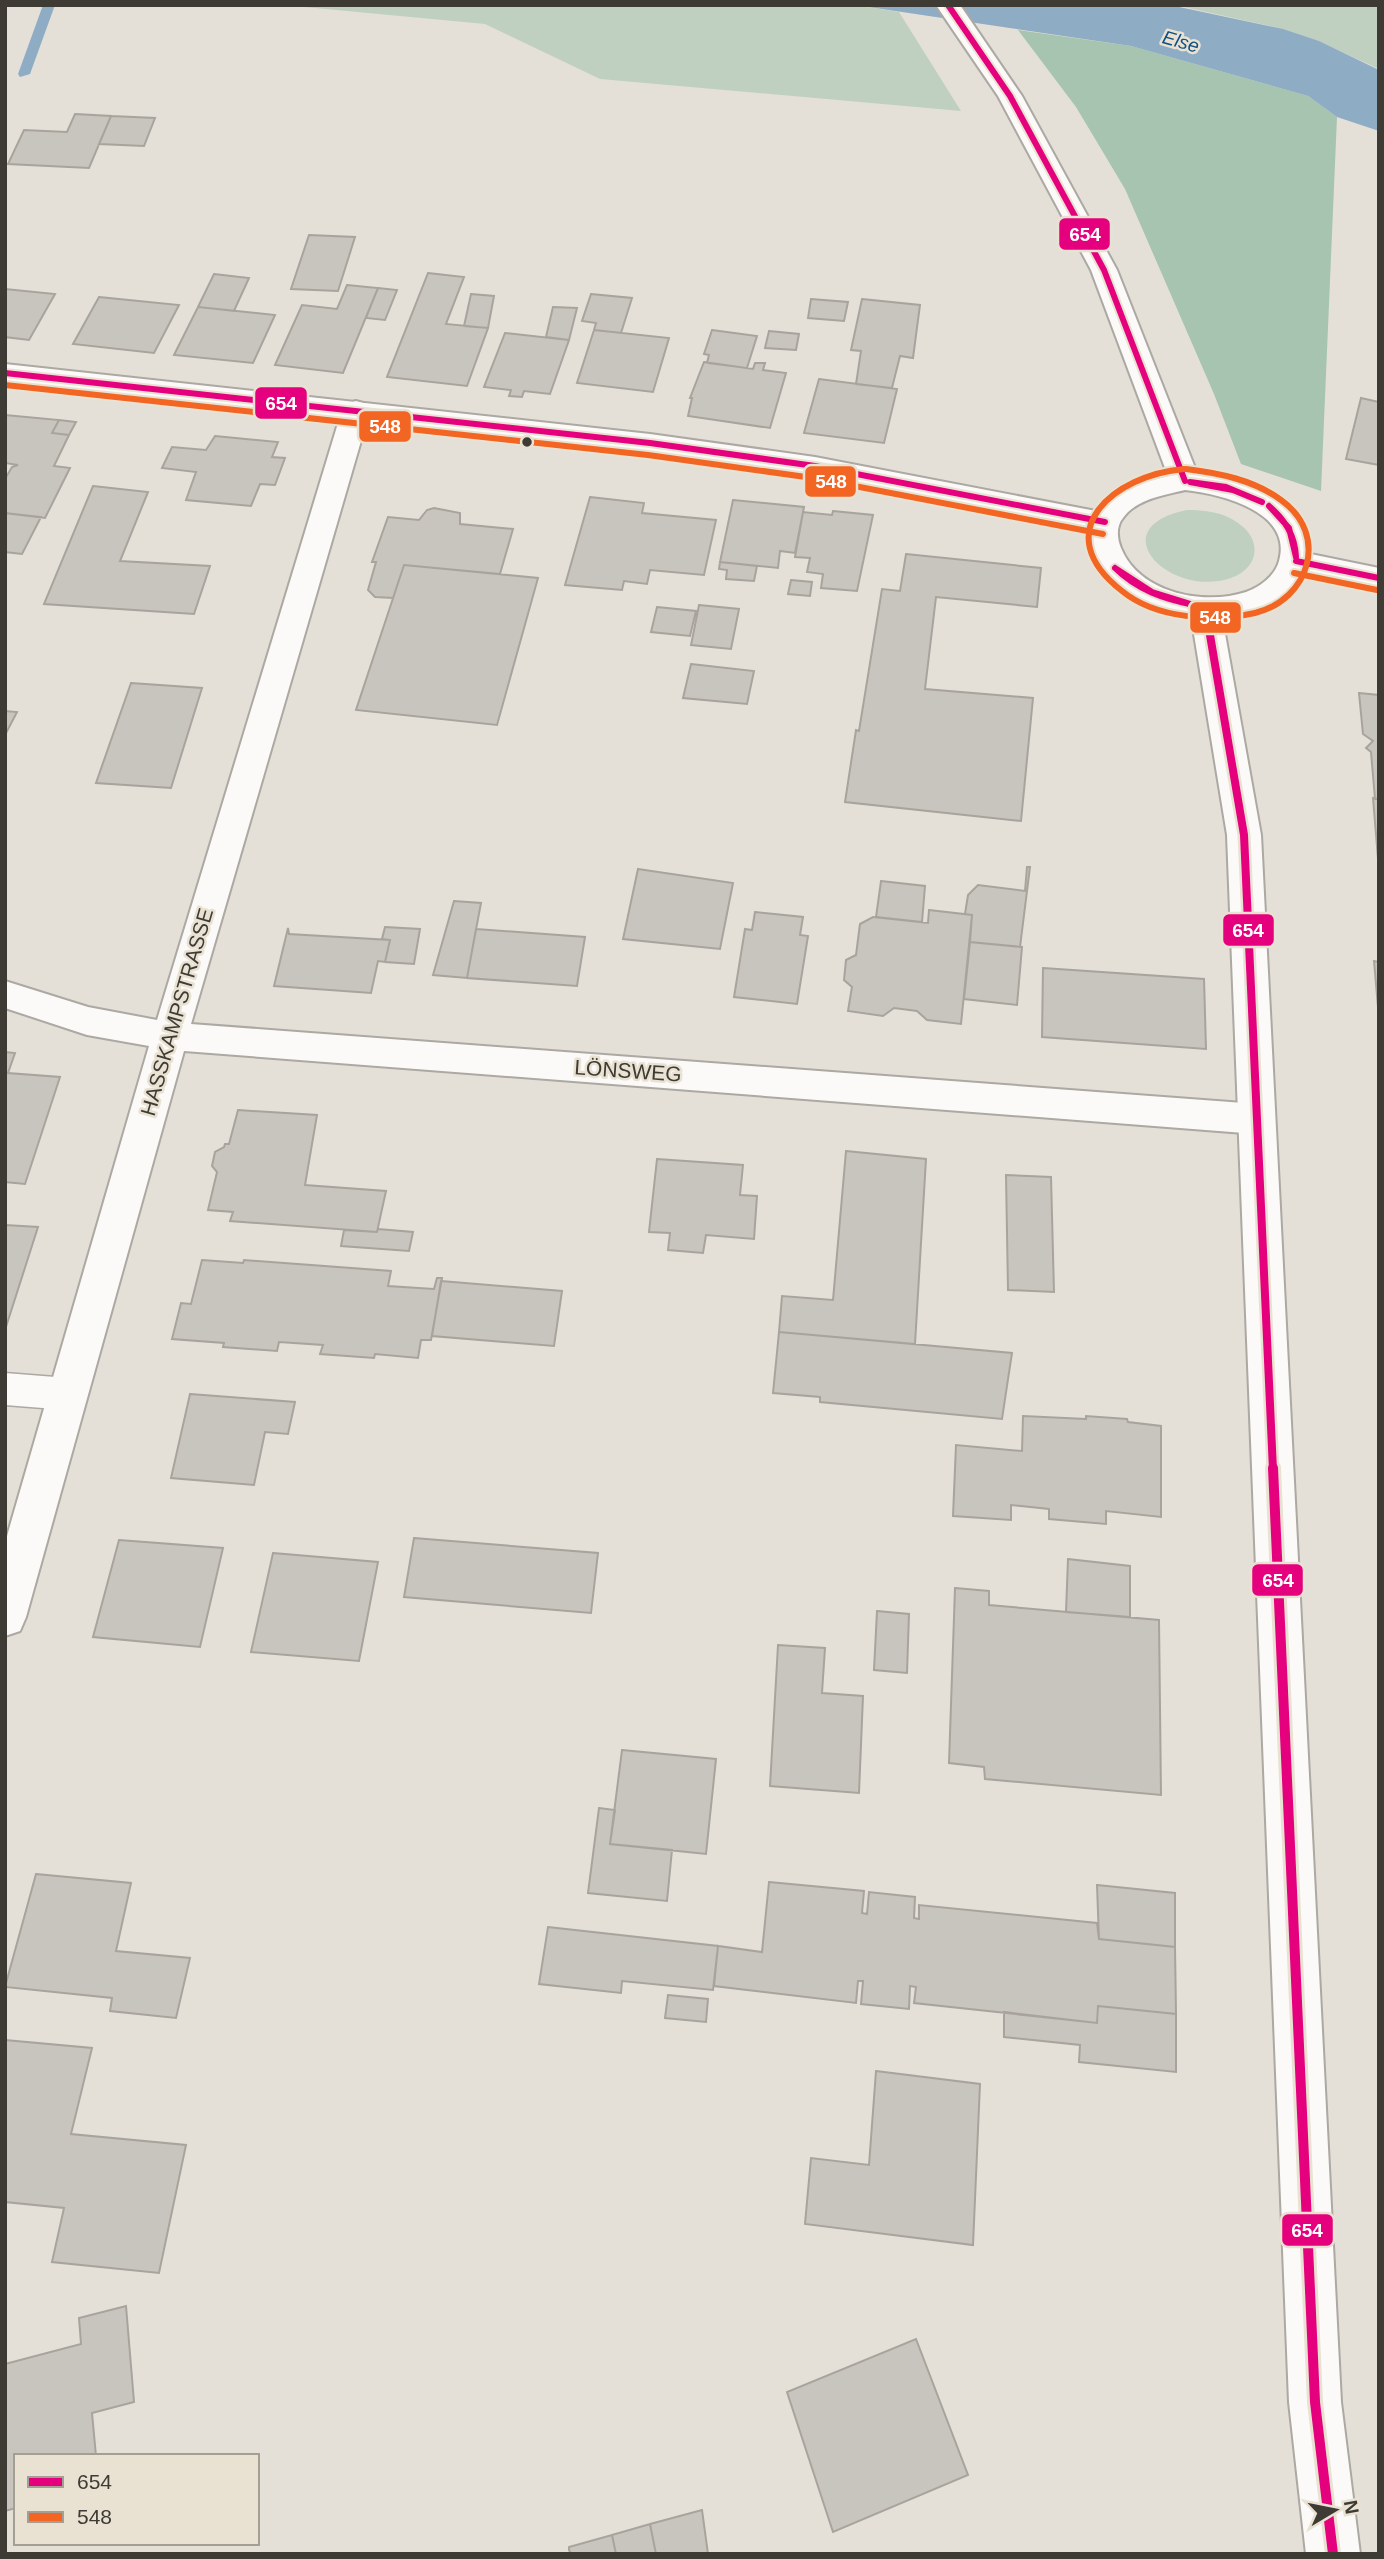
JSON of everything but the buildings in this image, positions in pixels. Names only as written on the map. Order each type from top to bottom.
[{"type":"main road","points":[[948,5],[1010,96],[1104,270],[1185,481]]},
{"type":"main road","points":[[5,373],[650,443],[815,466],[1105,522]]},
{"type":"main road","name":"HASSKAMPSTRASSE","points":[[5,1617],[170,1036],[356,410]]},
{"type":"main road","points":[[1185,481],[1214,484],[1243,492],[1267,505],[1286,522],[1295,541],[1296,561],[1287,581],[1266,597],[1237,606],[1205,608],[1164,600],[1146,593],[1123,578],[1108,560],[1101,541],[1105,522],[1115,506],[1133,493],[1157,484],[1185,481]]},
{"type":"main road","points":[[1296,561],[1379,578]]},
{"type":"main road","points":[[1205,608],[1244,835],[1315,2402],[1333,2554]]},
{"type":"main road","name":"LÖNSWEG","points":[[5,994],[87,1021],[170,1036],[1256,1119]]},
{"type":"lane","points":[[5,1390],[68,1394]]},
{"type":"green space","points":[[283,5],[854,5],[899,12],[961,111],[600,79],[485,24]]},
{"type":"green space","points":[[1175,5],[1379,5],[1379,69],[1318,41],[1274,27]]},
{"type":"green space","points":[[1018,30],[1131,46],[1308,96],[1337,117],[1321,491],[1241,464],[1214,394],[1125,189],[1076,107]]},
{"type":"green space","points":[[1187,510],[1220,514],[1246,530],[1254,545],[1252,561],[1247,568],[1231,578],[1208,582],[1186,579],[1167,570],[1153,559],[1146,545],[1148,531],[1161,519]]},
{"type":"water","name":"Else","points":[[855,5],[1170,5],[1283,29],[1319,41],[1379,70],[1379,131],[1337,117],[1308,96],[1131,46]]},
{"type":"waterway","points":[[24,74],[49,5]]},
{"type":"transit line","name":"654","points":[[948,5],[1010,96],[1104,270],[1185,481]]},
{"type":"transit line","name":"654","points":[[5,373],[650,443],[815,466],[1105,522]]},
{"type":"transit line","name":"548","points":[[5,385],[648,455],[813,478],[1103,534]]},
{"type":"transit line","name":"548","points":[[1184,469],[1159,472],[1137,479],[1118,490],[1096,512],[1091,524],[1090,544],[1107,576],[1117,588],[1137,601],[1184,615],[1212,618],[1240,616],[1266,610],[1288,598],[1303,580],[1309,554],[1306,533],[1297,515],[1284,501],[1247,482],[1186,469]]},
{"type":"transit line","name":"654","points":[[1190,482],[1226,487],[1262,502]]},
{"type":"transit line","name":"654","points":[[1190,482],[1233,490],[1262,502]]},
{"type":"transit line","name":"654","points":[[1269,506],[1289,528],[1296,557]]},
{"type":"transit line","name":"654","points":[[1269,506],[1289,528],[1296,557]]},
{"type":"transit line","name":"654","points":[[1296,561],[1379,578]]},
{"type":"transit line","name":"654","points":[[1115,568],[1152,592],[1194,605]]},
{"type":"transit line","name":"654","points":[[1115,568],[1132,583],[1151,593],[1194,605]]},
{"type":"transit line","name":"548","points":[[1294,573],[1377,590]]},
{"type":"transit line","name":"654","points":[[1205,608],[1244,835],[1315,2402],[1333,2554]]}]
